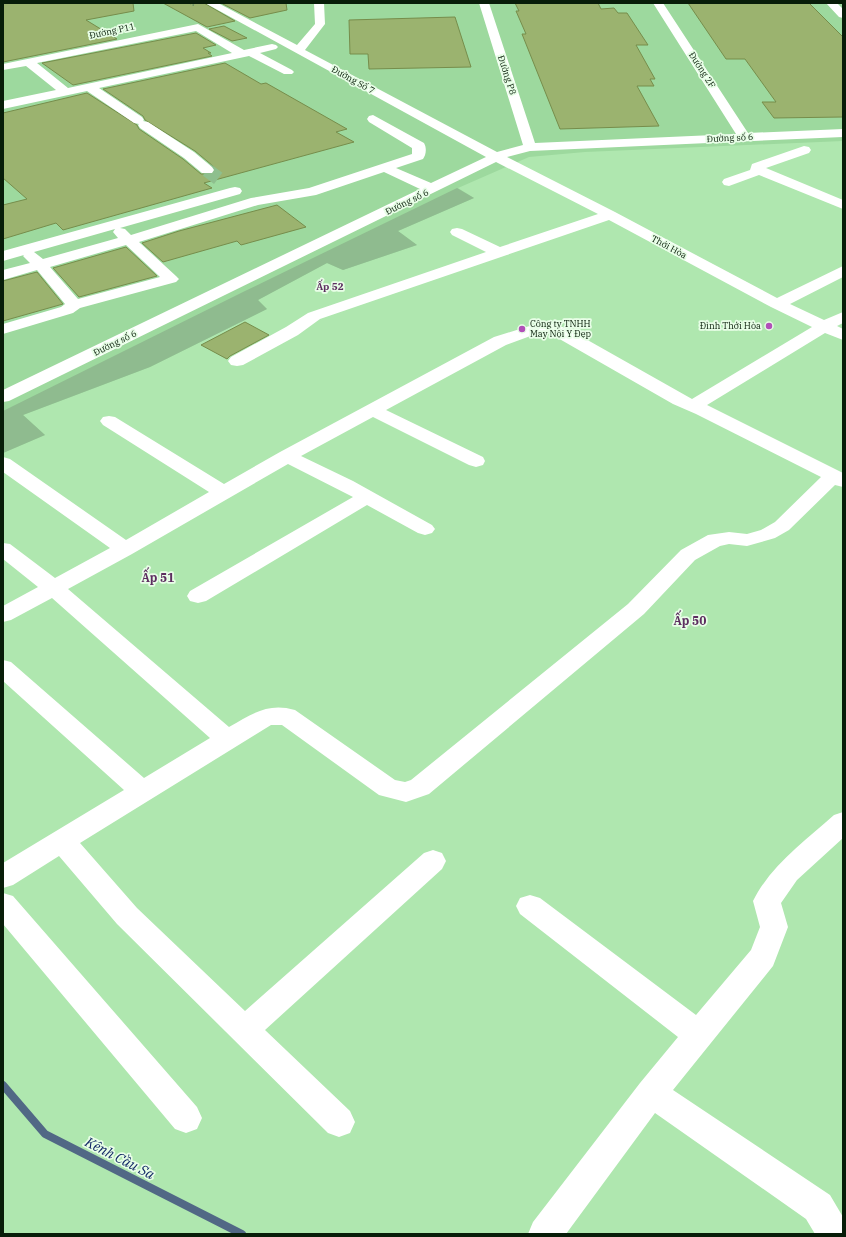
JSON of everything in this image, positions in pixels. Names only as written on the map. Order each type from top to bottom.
[{"type":"street","points":[[299,50],[320,24],[319,3]]},
{"type":"street","name":"Đường P8","points":[[484,3],[530,147]]},
{"type":"street","name":"Đường 2F","points":[[658,3],[745,138]]},
{"type":"street","points":[[831,3],[843,15]]},
{"type":"street","name":"Đường Số 7","points":[[208,7],[221,9],[496,158]]},
{"type":"street","points":[[3,67],[198,27],[246,53],[288,72]]},
{"type":"street","points":[[3,105],[272,47]]},
{"type":"street","points":[[28,62],[65,91]]},
{"type":"street","points":[[89,87],[207,170]]},
{"type":"street","points":[[3,275],[129,240],[256,201],[311,192],[418,156],[419,146],[373,119]]},
{"type":"street","name":"Đường số 6","points":[[3,397],[496,158],[516,150],[530,147],[843,133]]},
{"type":"street","points":[[758,171],[756,169],[757,167],[804,150]]},
{"type":"street","name":"Thới Hòa","points":[[496,158],[610,215],[777,304],[843,335]]},
{"type":"street","points":[[384,167],[432,189]]},
{"type":"street","points":[[729,182],[758,171],[843,205]]},
{"type":"street","points":[[3,256],[113,226],[230,187],[256,201]]},
{"type":"street","points":[[237,361],[292,331],[314,316],[610,215]]},
{"type":"street","points":[[3,329],[68,310],[74,305],[171,279],[113,226]]},
{"type":"street","points":[[457,232],[500,253]]},
{"type":"street","points":[[24,250],[41,265],[74,305]]},
{"type":"street","points":[[777,304],[843,271]]},
{"type":"street","points":[[693,406],[825,326],[843,317]]},
{"type":"street","points":[[3,615],[125,549],[287,456],[500,341],[526,330],[545,326],[562,333],[679,400],[838,479],[782,526],[768,534],[746,540],[729,538],[715,540],[688,555],[636,609],[420,787],[406,792],[388,788],[287,716],[267,716],[3,877]]},
{"type":"street","points":[[373,410],[476,461]]},
{"type":"street","points":[[109,421],[224,493]]},
{"type":"street","points":[[287,456],[425,529]]},
{"type":"street","points":[[3,463],[125,549]]},
{"type":"street","points":[[198,596],[367,497]]},
{"type":"street","points":[[3,549],[54,588],[227,739]]},
{"type":"street","points":[[3,668],[142,791]]},
{"type":"street","points":[[545,1234],[651,1094],[763,957],[774,927],[767,901],[788,872],[843,822]]},
{"type":"street","points":[[62,841],[127,916],[339,1122]]},
{"type":"street","points":[[244,1030],[433,861]]},
{"type":"street","points":[[3,904],[186,1118]]},
{"type":"street","points":[[530,906],[699,1036]]},
{"type":"street","points":[[651,1094],[818,1207],[834,1234]]},
{"type":"shaded area","points":[[3,3],[843,3],[843,141],[585,152],[529,157],[458,188],[474,198],[398,231],[417,245],[343,270],[327,263],[258,300],[267,309],[150,367],[23,415],[45,435],[3,453]]},
{"type":"shaded area","points":[[457,188],[474,198],[398,231],[417,245],[343,270],[327,263],[258,300],[267,309],[150,367],[23,415],[45,435],[3,453],[3,411]]},
{"type":"building","points":[[3,3],[133,3],[134,11],[86,20],[117,39],[3,62]]},
{"type":"building","points":[[163,3],[204,3],[235,21],[207,27]]},
{"type":"building","points":[[221,3],[286,3],[287,10],[250,18]]},
{"type":"building","points":[[515,3],[598,3],[601,9],[614,8],[618,13],[627,13],[648,45],[636,45],[655,79],[650,79],[654,86],[637,86],[659,126],[560,129],[522,34],[526,34],[516,11],[519,11]]},
{"type":"building","points":[[688,3],[809,3],[843,37],[843,117],[774,118],[762,102],[776,102],[745,59],[726,59]]},
{"type":"building","points":[[455,17],[471,67],[369,69],[368,54],[350,54],[349,20]]},
{"type":"building","points":[[224,26],[247,38],[232,41],[209,29]]},
{"type":"building","points":[[196,33],[216,45],[203,48],[211,53],[208,53],[212,56],[73,85],[42,63]]},
{"type":"building","points":[[225,63],[261,84],[266,83],[347,129],[336,132],[354,142],[204,183],[212,188],[63,230],[56,223],[3,239],[3,205],[27,199],[3,178],[3,113],[87,93],[137,125],[139,129],[183,159],[201,174],[212,174],[215,171],[213,166],[195,151],[145,120],[143,116],[103,89]]},
{"type":"building","points":[[277,205],[306,227],[241,245],[237,241],[163,262],[142,243],[179,231]]},
{"type":"building","points":[[126,247],[157,276],[79,297],[53,268]]},
{"type":"building","points":[[37,272],[63,304],[3,321],[3,281]]},
{"type":"building","points":[[245,322],[269,335],[227,359],[201,345]]},
{"type":"waterway","name":"Kênh Cầu Sa","points":[[3,1085],[45,1134],[242,1234]]},
{"type":"tunnel","points":[[207,170],[219,179]]},
{"type":"place","name":"Đình Thới Hòa","points":[[769,326]]},
{"type":"place","name":"Công ty TNHH May Nội Y Đẹp","points":[[522,329]]},
{"type":"district","name":"Ấp 52","points":[[330,286]]},
{"type":"district","name":"Ấp 51","points":[[158,578]]},
{"type":"district","name":"Ấp 50","points":[[690,621]]}]
